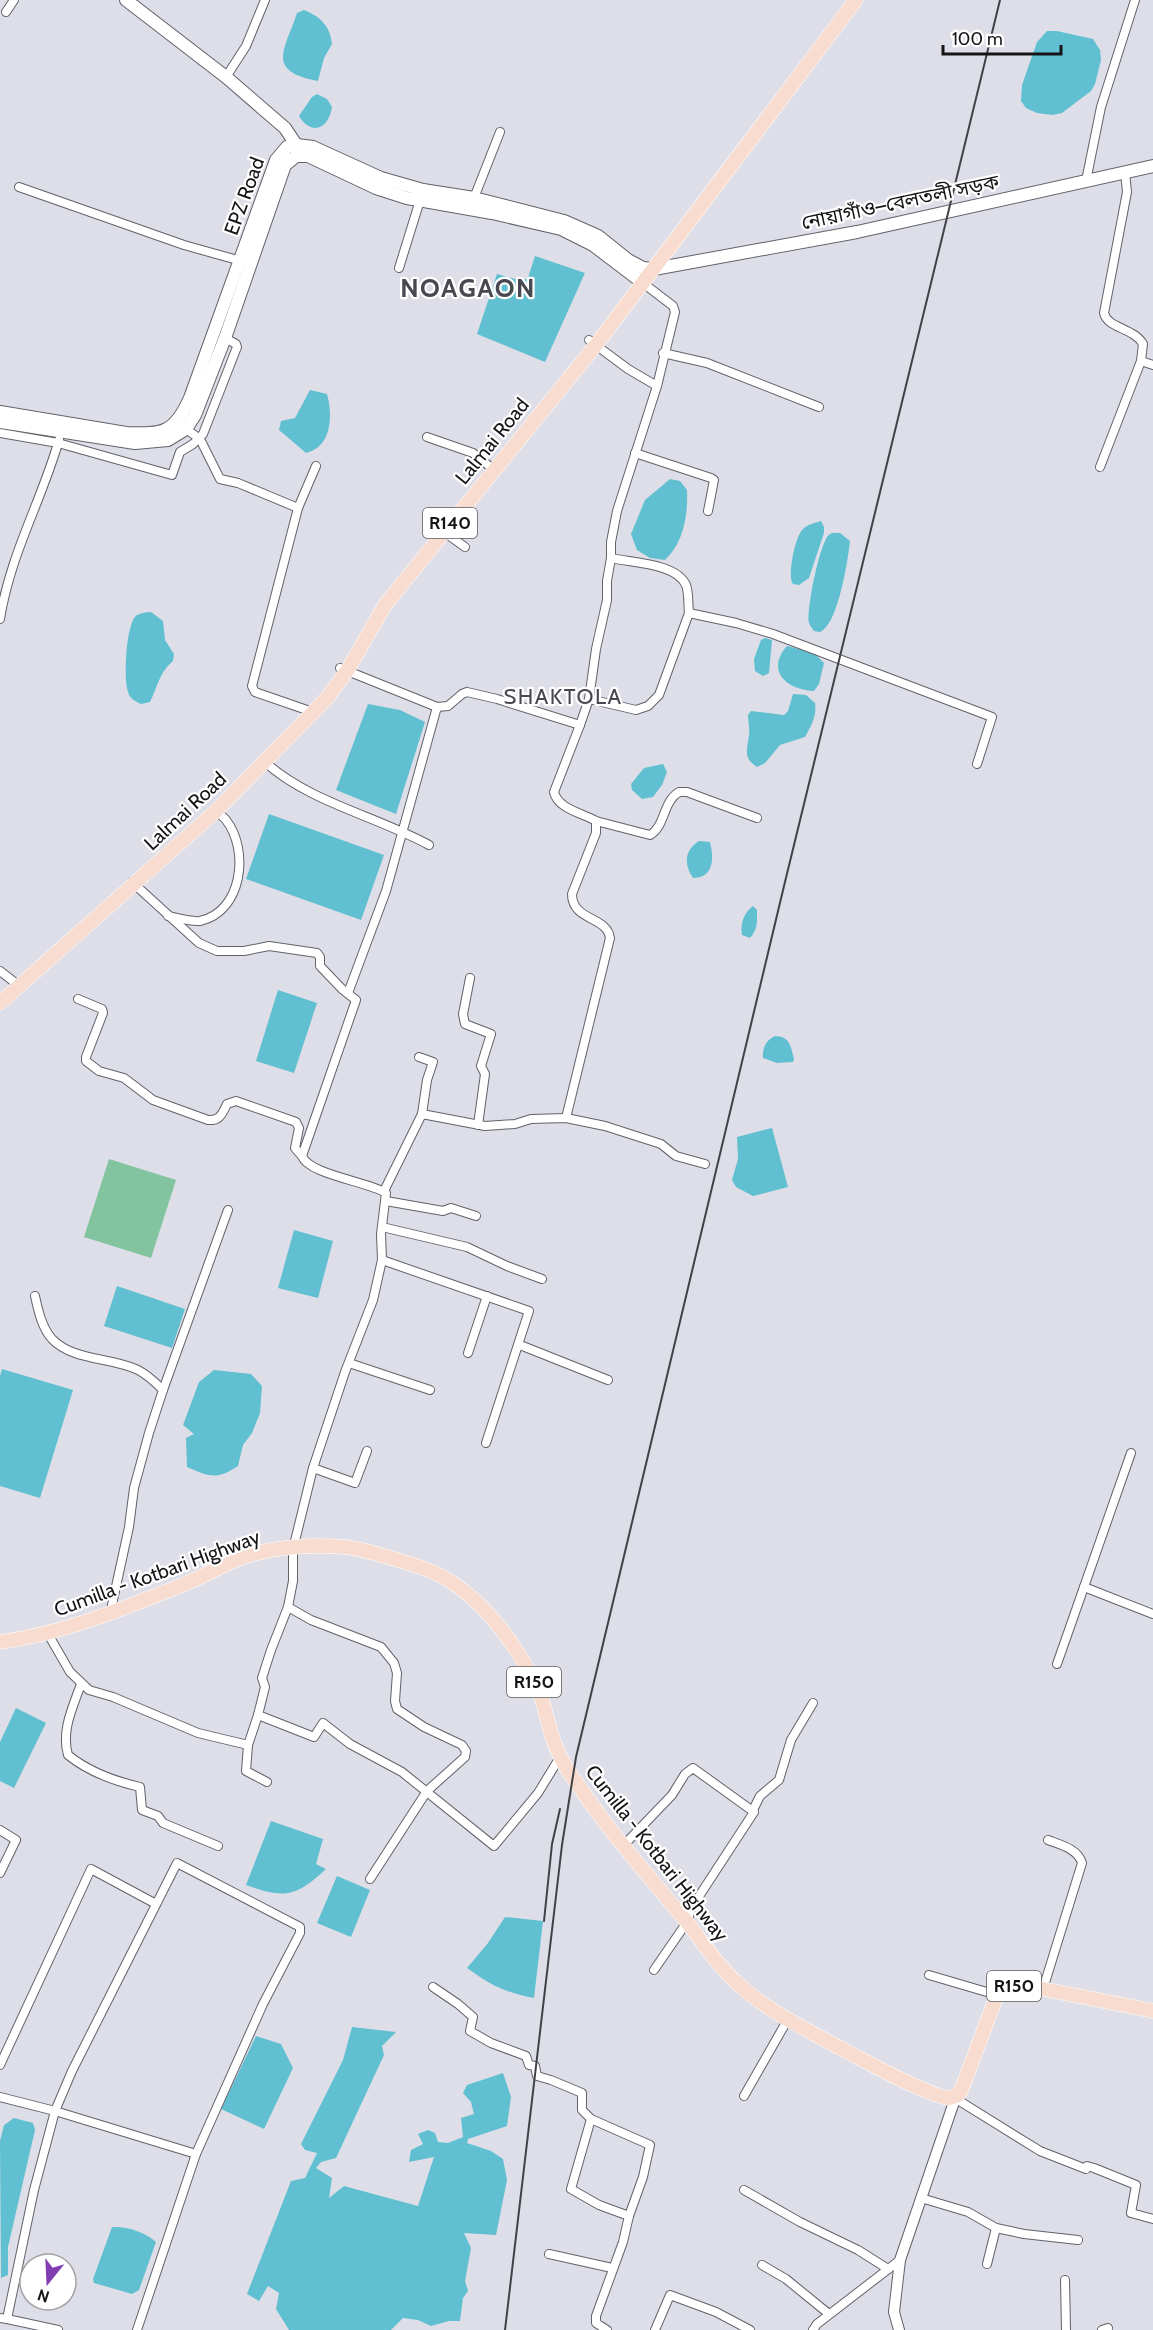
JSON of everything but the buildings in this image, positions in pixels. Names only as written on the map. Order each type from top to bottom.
[{"type":"main road","points":[[126,0],[226,77],[285,128],[299,150],[313,147],[421,195],[493,208],[562,225],[644,274]]},
{"type":"main road","name":"Lalmai Road","points":[[644,274],[845,0]]},
{"type":"main road","name":"Lalmai Road","points":[[0,993],[16,983],[216,811],[306,722],[344,670],[385,605],[440,529],[592,342],[856,0]]},
{"type":"main road","name":"EPZ Road","points":[[181,426],[190,398],[231,305],[285,165],[296,156],[299,150],[287,147],[276,160],[241,261],[231,305],[225,338],[195,415],[181,426]]},
{"type":"main road","name":"নোয়াগাঁও–বেলতলী সড়ক","points":[[644,274],[857,232],[1153,166]]},
{"type":"main road","points":[[421,195],[474,198],[493,208]]},
{"type":"main road","points":[[0,412],[61,433]]},
{"type":"main road","points":[[0,422],[61,433],[146,433],[181,426]]},
{"type":"main road","name":"Lalmai Road","points":[[132,882],[307,710],[344,670]]},
{"type":"main road","name":"Lalmai Road","points":[[0,1003],[16,983]]},
{"type":"main road","name":"Cumilla - Kotbari Highway","points":[[0,1642],[48,1634],[110,1614],[243,1558],[270,1550],[346,1547],[410,1564],[442,1577],[467,1594],[489,1614],[528,1670],[538,1689],[560,1757],[573,1779],[623,1846],[735,1982],[759,2001],[788,2019]]},
{"type":"main road","name":"R150","points":[[788,2019],[908,2082],[944,2097],[953,2097],[961,2091],[997,1995],[1006,1988],[1015,1986],[1043,1989],[1153,2011]]},
{"type":"street","points":[[6,12],[14,0]]},
{"type":"street","points":[[226,77],[246,46],[265,0]]},
{"type":"street","points":[[1086,181],[1101,106],[1135,0]]},
{"type":"street","points":[[474,198],[500,132]]},
{"type":"street","points":[[1100,467],[1141,361],[1143,344],[1132,332],[1108,321],[1104,313],[1128,192],[1125,172]]},
{"type":"street","points":[[19,187],[184,245],[241,261]]},
{"type":"street","points":[[399,268],[421,195]]},
{"type":"street","points":[[644,274],[673,306],[675,312],[663,353],[657,386],[617,511],[611,542],[607,600],[596,649],[589,699],[554,792],[555,799],[596,821],[650,835],[655,832],[668,802],[679,792],[687,792],[757,819]]},
{"type":"street","points":[[0,433],[61,433],[171,475],[181,451],[200,439],[237,347],[225,338]]},
{"type":"street","points":[[592,342],[612,358],[657,386]]},
{"type":"street","points":[[663,353],[707,363],[819,407]]},
{"type":"street","points":[[1141,361],[1153,365]]},
{"type":"street","points":[[181,426],[200,439],[220,479],[238,483],[298,508]]},
{"type":"street","points":[[0,619],[3,599],[20,543],[61,433]]},
{"type":"street","points":[[427,437],[473,453],[491,467]]},
{"type":"street","points":[[635,453],[714,480],[708,511]]},
{"type":"street","points":[[307,710],[255,692],[252,686],[298,508],[316,465]]},
{"type":"street","points":[[440,529],[465,547]]},
{"type":"street","points":[[589,699],[636,710],[648,706],[658,695],[689,613],[686,585],[669,569],[611,558]]},
{"type":"street","points":[[689,613],[773,634],[992,717],[977,764]]},
{"type":"street","points":[[344,670],[437,707],[448,706],[467,692],[498,699],[580,725]]},
{"type":"street","points":[[348,993],[386,891],[437,707]]},
{"type":"street","points":[[265,762],[279,776],[313,794],[403,831],[429,845]]},
{"type":"street","points":[[168,916],[199,921],[217,914],[229,904],[235,891],[239,850],[226,820],[216,811]]},
{"type":"street","points":[[566,1118],[610,938],[605,927],[576,909],[572,902],[572,894],[596,833],[596,821]]},
{"type":"street","points":[[132,882],[199,943],[217,951],[244,951],[269,946],[314,952],[320,957],[321,966],[356,1000],[302,1156]]},
{"type":"street","points":[[0,971],[16,983]]},
{"type":"street","points":[[470,978],[463,1014],[465,1024],[491,1034],[481,1066],[485,1074],[478,1125]]},
{"type":"street","points":[[78,999],[102,1009],[103,1013],[86,1057],[86,1061],[95,1069],[124,1078],[153,1100],[208,1120],[220,1118],[227,1104],[236,1101],[296,1122],[299,1128],[295,1148],[306,1162],[385,1196],[443,1211],[451,1208],[476,1215]]},
{"type":"street","points":[[267,1782],[246,1771],[248,1745],[266,1687],[262,1678],[288,1607],[293,1581],[292,1549],[313,1468],[373,1299],[382,1260],[385,1196],[422,1114],[427,1080],[433,1062],[419,1057]]},
{"type":"street","points":[[422,1114],[478,1125],[516,1124],[531,1119],[566,1118],[605,1126],[661,1144],[676,1156],[705,1164]]},
{"type":"street","points":[[110,1614],[135,1488],[163,1390],[228,1210]]},
{"type":"street","points":[[382,1227],[467,1247],[542,1279]]},
{"type":"street","points":[[382,1260],[529,1311],[520,1345],[486,1443]]},
{"type":"street","points":[[35,1296],[42,1320],[51,1338],[74,1352],[137,1370],[151,1378],[163,1390]]},
{"type":"street","points":[[468,1353],[487,1296]]},
{"type":"street","points":[[520,1345],[608,1380]]},
{"type":"street","points":[[349,1363],[430,1390]]},
{"type":"street","points":[[313,1468],[355,1483],[367,1451]]},
{"type":"street","points":[[1057,1664],[1131,1453]]},
{"type":"street","points":[[1084,1587],[1153,1614]]},
{"type":"street","points":[[288,1607],[311,1620],[381,1647],[394,1663],[397,1673],[395,1701],[397,1708],[424,1727],[462,1745],[466,1750],[465,1757],[428,1791],[370,1879]]},
{"type":"street","points":[[48,1634],[70,1672],[89,1689],[198,1733],[248,1745]]},
{"type":"street","points":[[81,1684],[66,1733],[68,1755],[111,1780],[140,1787],[142,1809],[158,1816],[163,1823],[218,1846]]},
{"type":"street","points":[[654,1970],[687,1922],[692,1907],[751,1819],[760,1796],[778,1780],[791,1740],[813,1703]]},
{"type":"street","points":[[258,1715],[314,1737],[323,1723],[350,1744],[402,1772],[494,1846],[538,1794],[560,1757]]},
{"type":"street","points":[[623,1846],[672,1794],[685,1774],[693,1768],[753,1810]]},
{"type":"street","points":[[0,1830],[16,1840],[0,1873]]},
{"type":"street","points":[[1043,1989],[1082,1863],[1082,1860],[1072,1851],[1048,1840]]},
{"type":"street","points":[[0,2328],[55,2111],[72,2071],[177,1863],[300,1927],[300,1933],[263,2004],[196,2154],[137,2330]]},
{"type":"street","points":[[0,2065],[91,1869],[156,1904]]},
{"type":"street","points":[[929,1975],[997,1995]]},
{"type":"street","points":[[433,1987],[459,2004],[473,2017],[470,2031],[491,2043],[526,2056],[529,2065],[535,2066],[537,2076],[582,2093],[582,2110],[591,2119],[650,2145],[643,2177],[623,2242],[596,2316],[596,2323],[607,2330]]},
{"type":"street","points":[[744,2096],[788,2019]]},
{"type":"street","points":[[0,2097],[55,2111],[196,2154]]},
{"type":"street","points":[[899,2330],[894,2312],[900,2260],[954,2102],[953,2097]]},
{"type":"street","points":[[953,2097],[1040,2151],[1086,2169],[1087,2166],[1094,2168],[1136,2185],[1131,2213],[1153,2218]]},
{"type":"street","points":[[591,2119],[571,2190],[629,2217]]},
{"type":"street","points":[[744,2190],[817,2232],[858,2250],[888,2269]]},
{"type":"street","points":[[921,2198],[968,2212],[996,2228],[1024,2234],[1077,2240]]},
{"type":"street","points":[[987,2264],[996,2228]]},
{"type":"street","points":[[549,2254],[612,2268]]},
{"type":"street","points":[[813,2330],[829,2314],[900,2260]]},
{"type":"street","points":[[762,2265],[786,2279],[829,2314]]},
{"type":"street","points":[[1065,2280],[1066,2330]]},
{"type":"street","points":[[655,2330],[670,2295],[716,2312],[750,2330]]},
{"type":"street","points":[[3,2318],[58,2330]]},
{"type":"green space","points":[[109,1159],[176,1180],[151,1258],[84,1237]]},
{"type":"water","points":[[304,10],[324,23],[331,38],[332,44],[324,58],[318,81],[301,77],[291,71],[285,65],[283,57],[297,13]]},
{"type":"water","points":[[1047,31],[1093,39],[1100,50],[1101,60],[1091,91],[1062,113],[1052,115],[1037,113],[1026,108],[1021,101],[1022,85],[1037,42]]},
{"type":"water","points":[[317,94],[327,99],[332,107],[324,125],[314,128],[304,123],[299,116],[312,97]]},
{"type":"water","points":[[535,256],[585,273],[545,362],[477,334],[497,274],[522,281],[528,278]]},
{"type":"water","points":[[310,390],[327,394],[330,420],[326,437],[321,444],[315,450],[306,453],[279,430],[281,421],[295,418]]},
{"type":"water","points":[[670,479],[680,481],[687,490],[684,528],[677,545],[665,560],[650,558],[637,550],[631,534],[645,500]]},
{"type":"water","points":[[821,521],[824,533],[809,578],[799,585],[793,584],[791,565],[800,533],[807,526]]},
{"type":"water","points":[[831,533],[840,533],[850,541],[841,591],[832,618],[826,627],[820,632],[814,631],[809,623],[809,616],[818,561],[826,539]]},
{"type":"water","points":[[151,612],[163,621],[165,640],[174,654],[173,661],[162,675],[150,702],[141,704],[131,698],[126,685],[126,651],[133,620],[139,614]]},
{"type":"water","points":[[765,638],[772,640],[769,673],[763,676],[755,671],[754,659],[761,640]]},
{"type":"water","points":[[787,646],[814,653],[824,663],[819,684],[814,691],[795,687],[782,678],[778,663]]},
{"type":"water","points":[[793,694],[806,695],[815,703],[814,717],[809,729],[805,737],[780,745],[765,763],[757,767],[747,753],[748,715],[751,711],[784,715],[788,711]]},
{"type":"water","points":[[368,704],[400,710],[425,722],[396,814],[336,790]]},
{"type":"water","points":[[663,764],[667,772],[662,785],[653,797],[642,799],[632,790],[631,784],[644,768]]},
{"type":"water","points":[[269,814],[384,855],[361,920],[246,879]]},
{"type":"water","points":[[699,841],[710,842],[712,860],[709,871],[705,875],[693,878],[688,868],[687,858],[690,849]]},
{"type":"water","points":[[753,906],[757,910],[757,922],[750,938],[742,935],[742,927],[745,915]]},
{"type":"water","points":[[278,990],[317,1003],[294,1073],[256,1061]]},
{"type":"water","points":[[775,1036],[787,1040],[792,1050],[793,1062],[777,1063],[763,1058],[765,1045]]},
{"type":"water","points":[[772,1128],[788,1187],[753,1196],[736,1187],[732,1180],[738,1159],[737,1137]]},
{"type":"water","points":[[294,1230],[333,1241],[318,1298],[278,1288]]},
{"type":"water","points":[[117,1286],[185,1309],[172,1348],[104,1326]]},
{"type":"water","points":[[2,1369],[73,1390],[40,1498],[0,1486],[0,1376]]},
{"type":"water","points":[[214,1370],[251,1374],[262,1386],[260,1413],[252,1433],[243,1445],[238,1466],[213,1476],[187,1467],[186,1438],[194,1434],[183,1425],[199,1382]]},
{"type":"water","points":[[16,1708],[46,1723],[14,1788],[0,1781],[0,1742]]},
{"type":"water","points":[[271,1821],[323,1839],[316,1864],[326,1869],[306,1885],[289,1893],[270,1892],[246,1885]]},
{"type":"water","points":[[337,1876],[370,1890],[351,1937],[317,1923]]},
{"type":"water","points":[[505,1917],[543,1921],[534,1998],[499,1988],[467,1968],[488,1943]]},
{"type":"water","points":[[352,2027],[396,2032],[382,2046],[384,2055],[336,2158],[321,2162],[316,2168],[332,2178],[329,2198],[344,2186],[418,2206],[434,2157],[409,2162],[411,2150],[423,2144],[418,2134],[428,2130],[435,2133],[438,2142],[448,2143],[463,2137],[461,2118],[474,2114],[471,2102],[463,2093],[467,2085],[503,2073],[511,2097],[507,2126],[468,2139],[467,2143],[491,2151],[503,2159],[507,2180],[496,2235],[464,2233],[471,2248],[465,2281],[468,2291],[463,2298],[460,2321],[449,2321],[431,2326],[418,2320],[403,2318],[391,2330],[289,2330],[276,2309],[279,2293],[268,2286],[259,2301],[247,2294],[291,2181],[305,2178],[317,2153],[305,2150],[301,2144],[343,2060]]},
{"type":"water","points":[[256,2036],[281,2044],[293,2068],[264,2129],[221,2109]]},
{"type":"water","points":[[14,2118],[33,2123],[35,2130],[8,2247],[8,2275],[1,2278],[0,2141],[4,2125]]},
{"type":"water","points":[[112,2227],[135,2230],[156,2242],[139,2290],[132,2294],[94,2283],[93,2279]]},
{"type":"railway","points":[[505,2330],[562,1845],[576,1757],[784,886],[1000,0]]},
{"type":"railway","points":[[544,1921],[552,1844],[560,1809]]},
{"type":"district","name":"NOAGAON","points":[[468,288]]},
{"type":"district","name":"SHAKTOLA","points":[[563,696]]}]
